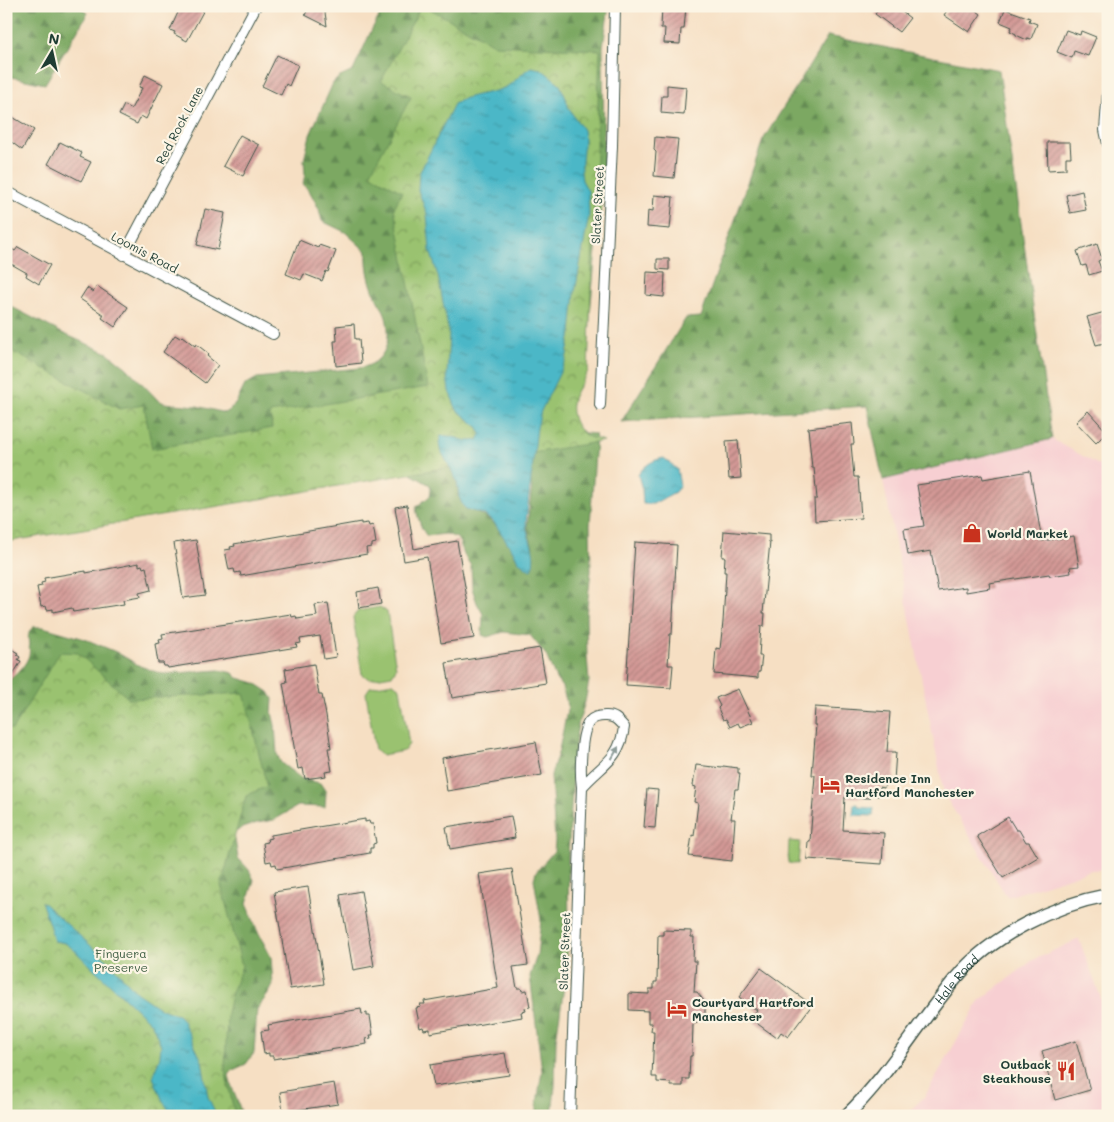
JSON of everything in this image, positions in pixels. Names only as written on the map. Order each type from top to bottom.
[{"type":"street","name":"Red Rock Lane","points":[[124,255],[256,6]]},
{"type":"street","name":"Slater Street","points":[[600,405],[612,146],[615,6]]},
{"type":"street","points":[[1108,91],[1105,130],[1108,144]]},
{"type":"street","name":"Loomis Road","points":[[6,190],[273,334]]},
{"type":"street","name":"Slater Street","points":[[570,1116],[582,787],[580,770],[585,730],[589,722],[597,717],[608,715],[617,718],[624,727],[623,738],[618,748],[610,761],[594,773],[582,787]]},
{"type":"street","name":"Hale Road","points":[[846,1116],[892,1064],[956,978],[975,959],[1006,936],[1039,917],[1068,906],[1108,896]]},
{"type":"shaded area","points":[[1052,439],[1108,470],[1108,869],[1091,870],[1007,897],[944,794],[883,480]]},
{"type":"shaded area","points":[[1079,939],[1108,1017],[1108,1116],[905,1116],[925,1096],[979,1001],[1033,960]]},
{"type":"green space","points":[[6,6],[78,6],[88,13],[45,84],[6,76]]},
{"type":"green space","points":[[385,6],[598,6],[608,9],[603,47],[603,198],[595,259],[589,340],[567,400],[576,428],[585,433],[595,434],[596,439],[590,525],[591,571],[586,615],[589,681],[575,744],[568,856],[569,933],[565,980],[556,1040],[552,1116],[537,1116],[542,1071],[530,976],[537,955],[541,920],[534,879],[536,872],[554,851],[551,775],[559,750],[568,706],[562,687],[556,679],[546,655],[530,635],[504,632],[487,637],[482,635],[483,614],[472,588],[471,566],[464,555],[460,543],[457,538],[446,534],[427,536],[420,522],[416,507],[430,496],[430,485],[409,473],[234,496],[6,383],[6,304],[62,333],[108,353],[127,368],[157,399],[164,403],[197,406],[225,413],[236,403],[245,385],[257,378],[359,368],[368,366],[376,361],[385,349],[388,332],[384,312],[371,283],[367,264],[367,252],[345,232],[322,221],[319,209],[310,192],[303,184],[305,174],[304,160],[310,135],[333,83],[338,78],[353,71],[372,29]],"holes":[[[447,458],[532,486],[527,528],[533,548],[518,561],[504,535],[498,528],[477,512],[466,509],[459,497],[457,481]]]},
{"type":"green space","points":[[421,6],[425,6],[495,45],[600,50],[588,371],[574,396],[572,413],[576,424],[584,434],[604,441],[6,542],[6,348],[119,409],[144,405],[152,449],[272,428],[270,413],[428,387],[394,208],[402,192],[370,174],[411,97],[381,81]]},
{"type":"green space","points":[[828,36],[999,70],[1052,439],[883,480],[867,406],[621,422],[686,318],[701,317],[763,140]]},
{"type":"green space","points":[[380,607],[387,612],[396,668],[392,675],[369,679],[362,674],[353,617],[358,611]]},
{"type":"green space","name":"Finguera Preserve","points":[[33,627],[43,627],[85,639],[116,652],[140,666],[163,674],[219,670],[233,673],[238,678],[255,683],[269,692],[273,699],[272,713],[275,725],[277,754],[281,763],[302,779],[320,783],[326,792],[325,807],[298,806],[274,820],[257,823],[234,833],[238,858],[249,870],[254,880],[247,903],[257,930],[271,957],[273,985],[257,1009],[254,1053],[246,1064],[233,1070],[229,1075],[242,1116],[217,1116],[6,808],[6,683],[28,658],[28,638]]},
{"type":"green space","name":"Finguera Preserve","points":[[60,652],[78,653],[129,699],[244,693],[267,786],[246,796],[221,885],[242,966],[231,995],[227,1013],[225,1070],[235,1116],[6,1116],[6,727],[12,730]]},
{"type":"green space","points":[[393,683],[400,688],[409,744],[404,751],[382,755],[375,750],[366,693],[370,687]]},
{"type":"green space","points":[[789,841],[800,842],[798,864],[788,863]]},
{"type":"water","points":[[531,67],[541,69],[559,83],[569,109],[583,130],[581,172],[582,180],[588,191],[589,215],[575,292],[566,360],[541,411],[537,428],[526,521],[534,556],[532,570],[530,570],[518,561],[493,521],[483,514],[466,509],[463,506],[459,497],[457,481],[440,449],[441,436],[451,436],[473,441],[478,440],[481,434],[477,426],[457,410],[449,391],[447,376],[449,334],[438,276],[430,250],[427,214],[418,190],[419,174],[454,104],[460,100],[506,87]]},
{"type":"water","points":[[664,458],[677,469],[680,486],[675,492],[653,504],[643,504],[642,489],[638,475],[649,464]]},
{"type":"water","points":[[854,804],[858,804],[858,807],[874,808],[873,816],[853,815]]},
{"type":"water","points":[[41,901],[109,962],[137,993],[159,1008],[178,1015],[182,1019],[202,1061],[208,1097],[217,1116],[172,1116],[162,1099],[153,1077],[160,1056],[161,1045],[152,1024],[72,948],[65,943],[54,941]]},
{"type":"building","points":[[181,6],[206,6],[187,41],[170,30]]},
{"type":"building","points":[[310,6],[324,6],[327,26],[305,15]]},
{"type":"building","points":[[662,6],[686,7],[684,29],[681,29],[680,44],[664,43],[665,28],[661,28]]},
{"type":"building","points":[[881,6],[894,6],[910,18],[899,32],[875,14]]},
{"type":"building","points":[[950,6],[970,6],[981,14],[969,32],[944,15]]},
{"type":"building","points":[[1005,9],[1030,18],[1029,21],[1037,24],[1031,39],[1027,38],[1027,40],[1016,35],[1010,31],[1012,27],[1000,22]]},
{"type":"building","points":[[1066,30],[1080,35],[1081,31],[1096,37],[1088,56],[1074,51],[1072,58],[1057,52]]},
{"type":"building","points":[[277,55],[298,65],[289,86],[286,84],[281,95],[262,86]]},
{"type":"building","points":[[145,75],[163,84],[146,119],[141,116],[137,124],[119,115],[124,105],[131,109],[142,88],[139,87]]},
{"type":"building","points":[[667,85],[686,87],[684,115],[661,113],[662,96],[667,96]]},
{"type":"building","points":[[6,113],[34,130],[22,150],[6,138]]},
{"type":"building","points":[[240,135],[259,145],[243,176],[223,166]]},
{"type":"building","points":[[655,137],[678,139],[674,178],[654,176]]},
{"type":"building","points":[[60,142],[82,153],[80,157],[91,162],[81,181],[48,164]]},
{"type":"building","points":[[1047,142],[1070,142],[1071,157],[1066,157],[1066,169],[1048,170]]},
{"type":"building","points":[[1082,191],[1086,210],[1070,213],[1066,195]]},
{"type":"building","points":[[654,195],[673,197],[670,229],[647,227],[648,210],[653,211]]},
{"type":"building","points":[[205,209],[225,213],[218,250],[197,245]]},
{"type":"building","points":[[299,240],[318,248],[319,245],[336,251],[328,272],[326,271],[322,281],[304,274],[301,280],[286,274]]},
{"type":"building","points":[[1097,244],[1102,259],[1098,261],[1102,271],[1089,275],[1086,265],[1082,266],[1077,251]]},
{"type":"building","points":[[6,246],[15,251],[18,247],[50,265],[39,284],[26,276],[27,273],[6,261]]},
{"type":"building","points":[[657,259],[669,259],[669,270],[657,269]]},
{"type":"building","points":[[647,272],[665,273],[664,297],[646,295]]},
{"type":"building","points":[[97,286],[128,307],[115,327],[102,318],[104,315],[80,299],[87,288],[93,292]]},
{"type":"building","points":[[1105,312],[1108,320],[1108,342],[1096,345],[1087,317]]},
{"type":"building","points":[[354,324],[355,339],[359,339],[361,363],[336,366],[334,341],[337,341],[336,326]]},
{"type":"building","points":[[175,335],[180,338],[182,336],[195,346],[196,344],[209,354],[207,356],[218,365],[205,383],[163,352]]},
{"type":"building","points":[[1088,411],[1107,432],[1096,443],[1076,422]]},
{"type":"building","points":[[852,423],[854,444],[851,444],[854,477],[858,477],[861,518],[815,521],[814,499],[817,499],[808,428]]},
{"type":"building","points":[[738,440],[741,478],[729,479],[726,441]]},
{"type":"building","name":"World Market","points":[[1030,471],[1042,541],[1074,536],[1079,566],[1070,567],[1071,573],[1050,576],[1049,574],[989,583],[990,588],[966,592],[966,587],[938,591],[931,551],[908,555],[904,529],[924,526],[917,485],[982,475],[983,479]]},
{"type":"building","points":[[407,505],[414,549],[457,541],[474,638],[441,643],[427,557],[404,561],[395,507]]},
{"type":"building","points":[[361,522],[361,524],[368,523],[369,526],[373,525],[376,543],[372,544],[372,547],[366,548],[367,554],[241,576],[240,572],[235,573],[234,569],[229,570],[225,550],[231,549],[230,547],[235,546],[234,544]]},
{"type":"building","points":[[724,531],[769,535],[770,542],[763,613],[765,613],[764,626],[761,626],[759,656],[762,656],[758,678],[714,674],[716,648],[720,649],[723,622],[726,572],[724,572],[725,557],[722,557]]},
{"type":"building","points":[[196,540],[205,595],[183,598],[174,543]]},
{"type":"building","points":[[635,542],[677,545],[672,634],[670,634],[668,665],[673,665],[671,688],[626,685]]},
{"type":"building","points":[[139,563],[139,566],[146,567],[151,590],[139,593],[140,597],[123,600],[124,604],[73,612],[72,608],[53,612],[53,609],[47,610],[46,606],[41,607],[37,587],[42,586],[41,583],[45,582],[44,578],[86,571],[86,573]]},
{"type":"building","points":[[378,588],[381,604],[359,608],[357,592]]},
{"type":"building","points":[[328,603],[336,657],[324,659],[320,636],[300,639],[301,643],[296,644],[297,647],[168,668],[163,663],[158,663],[155,644],[160,643],[159,640],[163,639],[162,634],[291,614],[292,617],[296,616],[297,619],[317,616],[315,605]]},
{"type":"building","points":[[6,646],[18,653],[17,655],[20,657],[18,660],[21,661],[6,687]]},
{"type":"building","points":[[540,648],[546,683],[452,698],[446,663]]},
{"type":"building","points":[[314,664],[319,695],[322,695],[326,715],[331,748],[328,748],[332,771],[325,772],[326,776],[305,779],[303,768],[298,769],[283,683],[287,682],[285,669]]},
{"type":"building","points":[[738,689],[753,722],[740,727],[738,723],[730,727],[726,719],[723,720],[716,698]]},
{"type":"building","name":"Residence Inn Hartford Manchester","points":[[815,707],[890,712],[887,752],[896,752],[894,781],[885,781],[884,788],[880,787],[879,796],[870,795],[870,798],[845,797],[843,830],[884,833],[882,864],[807,859],[815,775],[812,775],[816,725],[814,725]]},
{"type":"building","points":[[536,742],[542,775],[447,791],[442,758]]},
{"type":"building","points":[[696,765],[738,768],[738,773],[740,773],[738,789],[735,789],[731,819],[735,819],[732,861],[689,856],[692,835],[694,836],[698,803],[694,802],[696,787],[693,786]]},
{"type":"building","points":[[647,789],[658,790],[655,828],[644,827]]},
{"type":"building","points":[[511,816],[515,838],[450,849],[446,827]]},
{"type":"building","points":[[1008,817],[1026,842],[1029,842],[1038,857],[1003,878],[977,836]]},
{"type":"building","points":[[365,819],[365,822],[369,821],[370,824],[373,824],[376,843],[373,844],[373,848],[370,848],[370,853],[277,869],[276,864],[272,865],[271,861],[266,862],[263,843],[268,842],[267,839],[271,838],[271,835]]},
{"type":"building","points":[[512,869],[528,965],[513,967],[517,988],[521,988],[522,991],[527,990],[530,1007],[525,1008],[526,1011],[521,1012],[522,1017],[430,1033],[430,1029],[424,1030],[423,1027],[420,1028],[416,1008],[421,1007],[420,1004],[425,1004],[424,1001],[498,988],[479,874]]},
{"type":"building","points":[[308,887],[324,984],[290,989],[274,892]]},
{"type":"building","points":[[361,891],[374,966],[353,970],[340,895]]},
{"type":"building","name":"Courtyard Hartford Manchester","points":[[663,930],[691,931],[691,937],[694,937],[693,961],[696,961],[694,992],[697,992],[705,1002],[705,1016],[693,1025],[689,1079],[683,1079],[683,1086],[671,1086],[671,1083],[657,1082],[657,1077],[652,1077],[654,1031],[651,1031],[652,1023],[648,1023],[648,1011],[629,1010],[629,993],[649,994],[649,989],[654,989],[654,982],[657,982],[658,935],[663,935]]},
{"type":"building","points":[[761,968],[812,1005],[788,1037],[781,1032],[777,1038],[751,1019],[757,1010],[739,997]]},
{"type":"building","points":[[361,1009],[362,1014],[367,1013],[367,1016],[370,1016],[373,1035],[370,1035],[371,1038],[366,1039],[367,1044],[273,1059],[273,1056],[269,1056],[269,1053],[264,1054],[261,1031],[269,1030],[268,1025]]},
{"type":"building","name":"Outback Steakhouse","points":[[1076,1041],[1090,1090],[1055,1100],[1042,1051]]},
{"type":"building","points":[[505,1053],[509,1075],[434,1086],[430,1065]]},
{"type":"building","points":[[334,1083],[338,1104],[283,1112],[280,1092]]},
{"type":"place","name":"World Market","points":[[972,533]]},
{"type":"place","name":"Residence Inn Hartford Manchester","points":[[830,785]]},
{"type":"place","name":"Courtyard Hartford Manchester","points":[[677,1009]]},
{"type":"place","name":"Outback Steakhouse","points":[[1066,1071]]}]
